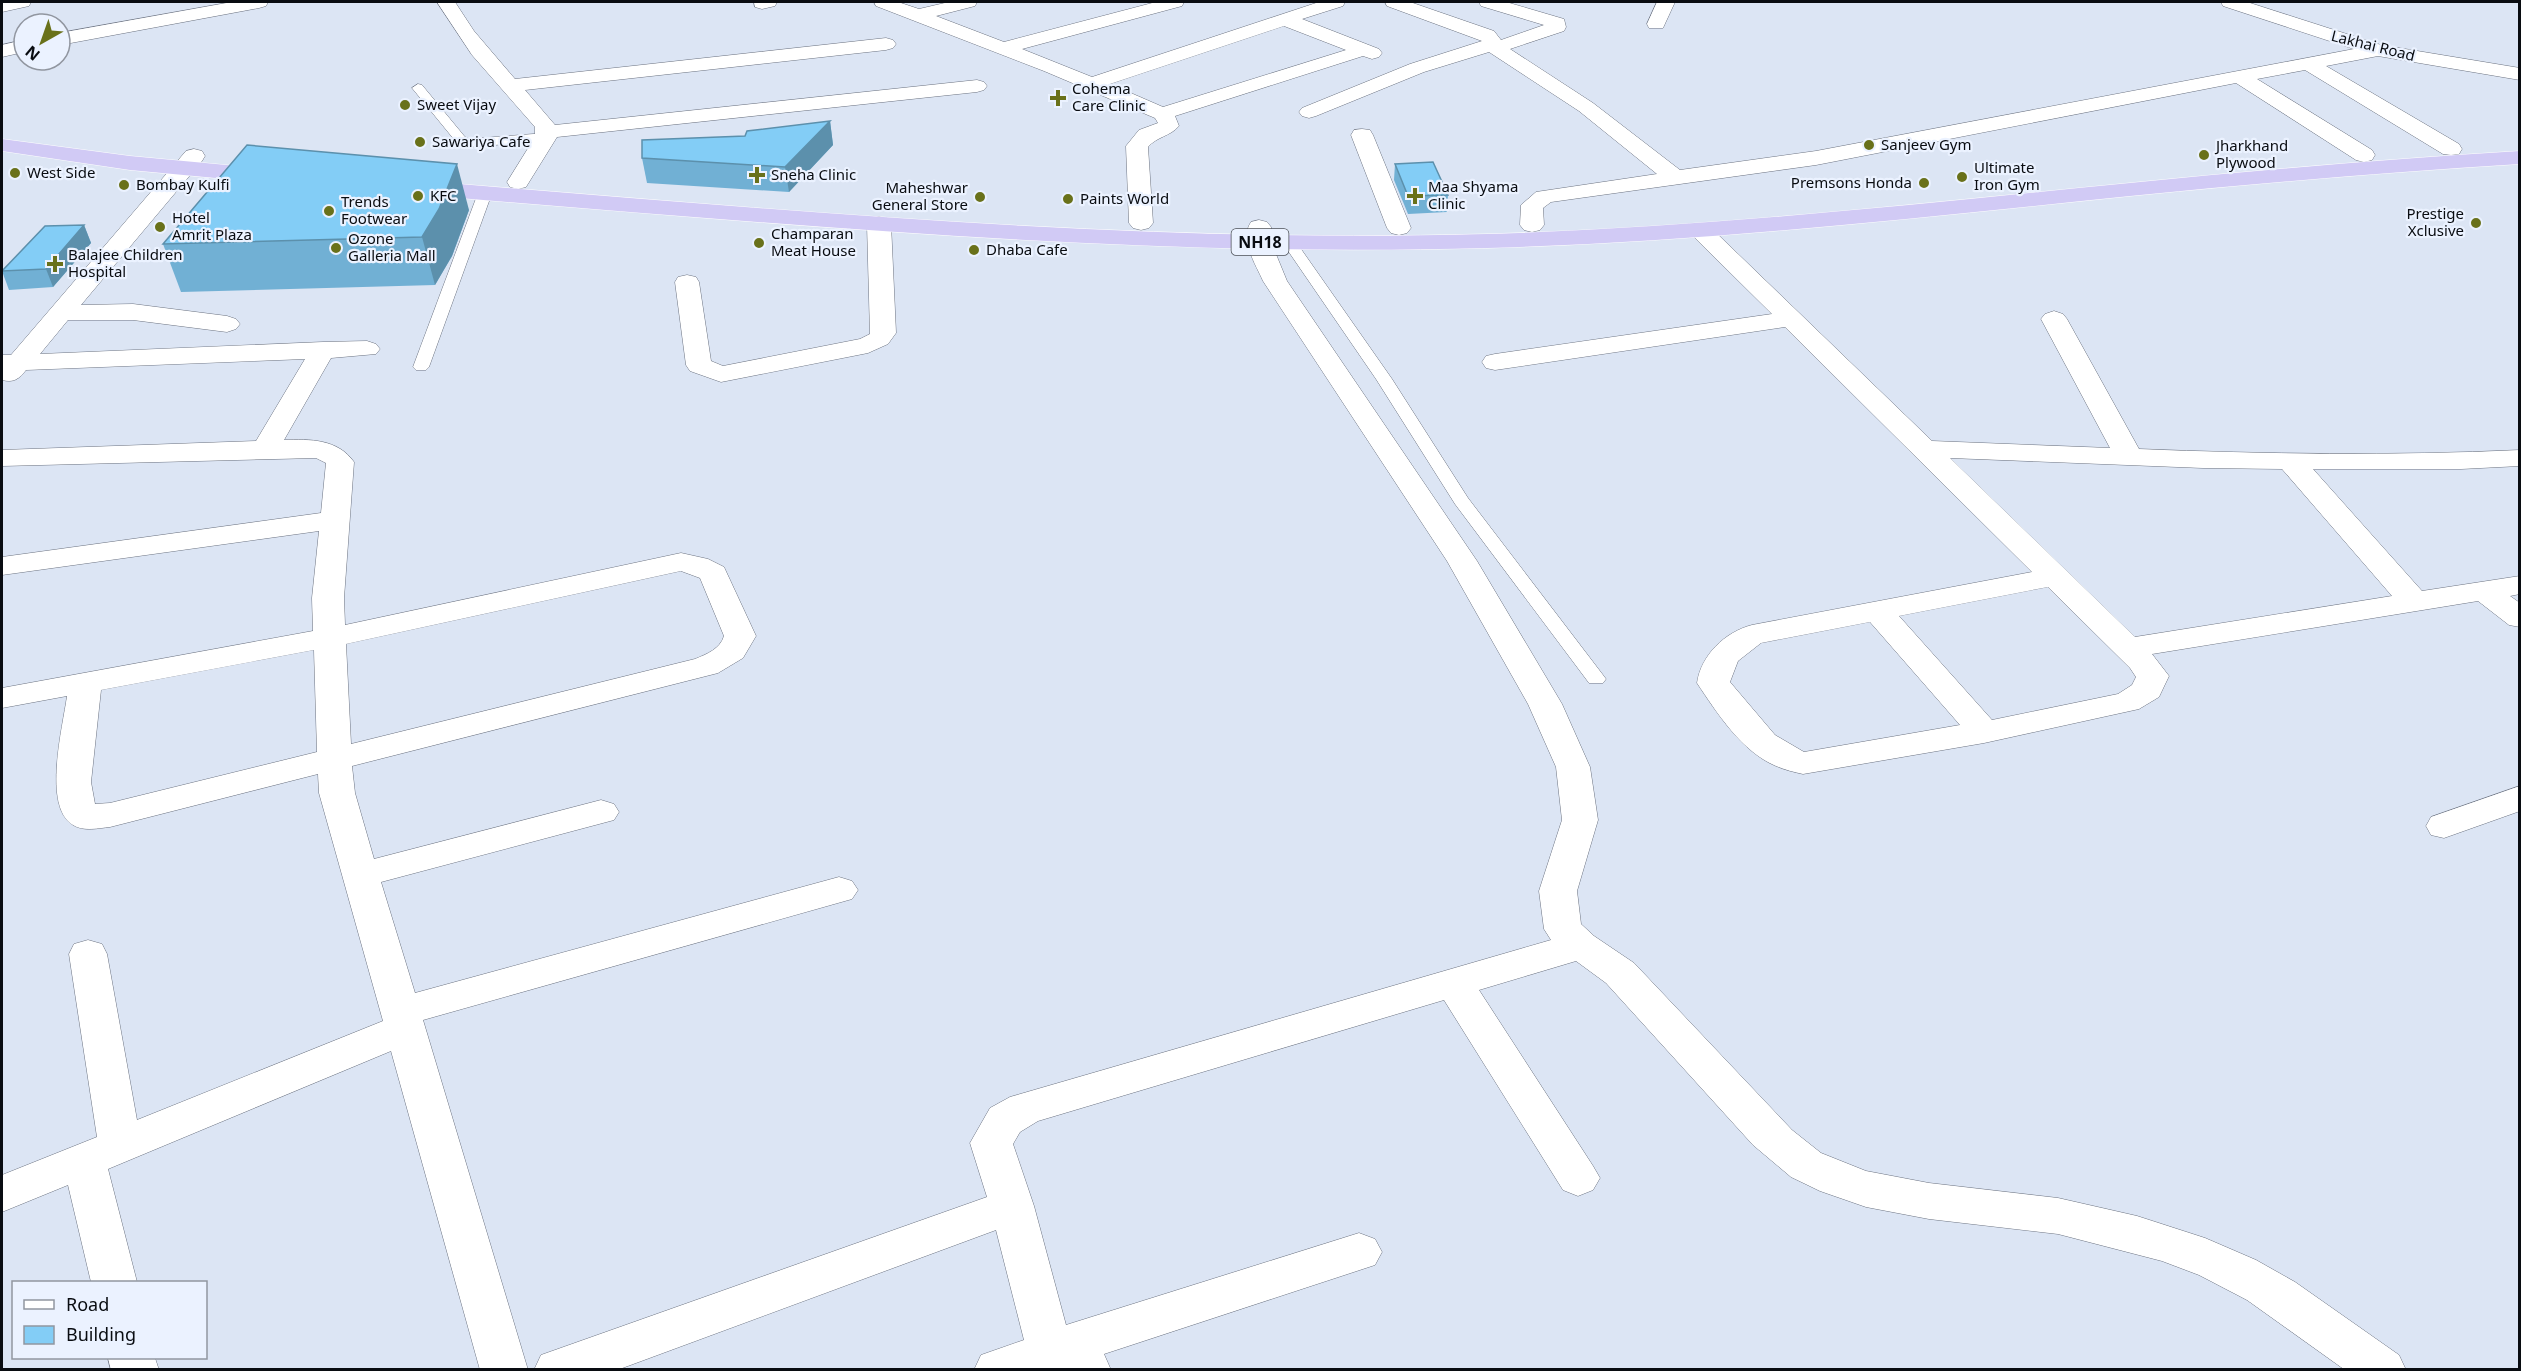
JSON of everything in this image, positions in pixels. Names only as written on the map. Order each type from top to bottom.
[{"type":"highway","points":[[2,131],[140,151],[189,162]]},
{"type":"highway","points":[[2,145],[288,170]]},
{"type":"highway","name":"NH18","points":[[2520,145],[2364,154],[1682,217],[1532,225],[1399,228],[1269,237],[1141,223],[833,207],[518,182],[404,180],[485,193],[879,224],[1269,237],[1483,241],[1701,231],[2370,167],[2520,157]]},
{"type":"street","points":[[2,6],[22,2]]},
{"type":"street","points":[[72,37],[259,2]]},
{"type":"street","points":[[446,2],[452,14],[545,126],[546,135],[518,182]]},
{"type":"street","points":[[883,2],[1004,48],[1162,114],[1168,121],[1168,126],[1147,135],[1137,146],[1141,223]]},
{"type":"street","points":[[919,15],[968,2]]},
{"type":"street","points":[[1004,48],[1175,2]]},
{"type":"street","points":[[1091,84],[1284,13],[1336,2]]},
{"type":"street","points":[[1394,2],[1487,34],[1495,46],[1586,107],[1675,177]]},
{"type":"street","points":[[1309,112],[1417,68],[1557,27],[1557,22],[1488,2]]},
{"type":"street","points":[[1656,24],[1660,2]]},
{"type":"street","name":"Lakhai Road","points":[[2230,2],[2378,50],[2520,74]]},
{"type":"street","points":[[1284,13],[1364,50],[1417,68]]},
{"type":"street","points":[[511,86],[886,44]]},
{"type":"street","points":[[1162,114],[1364,50]]},
{"type":"street","points":[[1532,225],[1533,205],[1544,197],[1815,158],[2378,50]]},
{"type":"street","points":[[2308,64],[2451,149]]},
{"type":"street","points":[[2241,78],[2364,154]]},
{"type":"street","points":[[546,135],[977,86]]},
{"type":"street","points":[[1362,135],[1399,228]]},
{"type":"street","points":[[2,386],[9,363],[59,313],[189,162]]},
{"type":"street","points":[[687,282],[699,365],[712,372],[721,374],[868,345],[884,333],[879,224]]},
{"type":"street","points":[[1701,231],[2128,648],[2153,676],[2151,684],[2142,696],[2127,702],[1984,732],[1803,763],[1787,760],[1770,748],[1740,718],[1713,683],[1713,675],[1737,642],[1752,635],[2054,577]]},
{"type":"street","points":[[1269,237],[1275,281],[1461,561],[1545,704],[1573,767],[1580,820],[1558,891],[1563,929],[1580,946],[1620,973],[1774,1139],[1805,1164],[1840,1180],[1890,1195],[2056,1216],[2123,1232],[2199,1255],[2262,1285],[2336,1334],[2382,1370]]},
{"type":"street","points":[[59,313],[133,312],[227,324]]},
{"type":"street","points":[[1495,362],[1791,319]]},
{"type":"street","points":[[2054,319],[2129,457]]},
{"type":"street","points":[[9,363],[367,349]]},
{"type":"street","points":[[265,449],[323,350]]},
{"type":"street","points":[[2,458],[323,449],[333,454],[340,462],[328,598],[337,793],[504,1370]]},
{"type":"street","points":[[1923,449],[2129,457],[2290,460],[2461,461],[2520,458]]},
{"type":"street","points":[[2290,460],[2414,602]]},
{"type":"street","points":[[2,566],[334,520]]},
{"type":"street","points":[[2,698],[329,638],[681,562],[697,565],[713,573],[740,636],[738,645],[727,657],[706,666],[110,815],[86,818],[78,809],[73,782],[85,683]]},
{"type":"street","points":[[2128,648],[2520,585]]},
{"type":"street","points":[[2484,591],[2520,618]]},
{"type":"street","points":[[1878,612],[1984,732]]},
{"type":"street","points":[[2444,826],[2520,798]]},
{"type":"street","points":[[360,875],[601,812]]},
{"type":"street","points":[[2,1194],[102,1153],[402,1021],[839,891]]},
{"type":"street","points":[[1071,1354],[1012,1206],[991,1143],[1005,1120],[1025,1109],[1580,946]]},
{"type":"street","points":[[88,954],[114,1281]]},
{"type":"street","points":[[1454,984],[1578,1178]]},
{"type":"street","points":[[558,1370],[1012,1206]]},
{"type":"street","points":[[998,1370],[1071,1354],[1359,1252]]},
{"type":"lane","points":[[417,88],[461,140],[469,143],[546,135]]},
{"type":"lane","points":[[421,367],[485,193]]},
{"type":"lane","points":[[1269,237],[1384,379],[1461,500],[1596,679]]},
{"type":"building","points":[[830,121],[785,167],[642,158],[642,140],[745,136],[747,131]]},
{"type":"building","points":[[247,145],[457,164],[439,209],[422,237],[163,244]]},
{"type":"building","points":[[1433,162],[1448,195],[1408,196],[1395,164]]},
{"type":"building","points":[[84,225],[46,269],[2,271],[45,226]]},
{"type":"place","name":"Cohema Care Clinic","points":[[1058,98]]},
{"type":"place","name":"Sweet Vijay","points":[[405,105]]},
{"type":"place","name":"Sawariya Cafe","points":[[420,142]]},
{"type":"place","name":"Sanjeev Gym","points":[[1869,145]]},
{"type":"place","name":"Jharkhand Plywood","points":[[2204,155]]},
{"type":"place","name":"West Side","points":[[15,173]]},
{"type":"place","name":"Sneha Clinic","points":[[757,175]]},
{"type":"place","name":"Ultimate Iron Gym","points":[[1962,177]]},
{"type":"place","name":"Premsons Honda","points":[[1924,183]]},
{"type":"place","name":"Bombay Kulfi","points":[[124,185]]},
{"type":"place","name":"KFC","points":[[418,196]]},
{"type":"place","name":"Maa Shyama Clinic","points":[[1415,196]]},
{"type":"place","name":"Maheshwar General Store","points":[[980,197]]},
{"type":"place","name":"Paints World","points":[[1068,199]]},
{"type":"place","name":"Trends Footwear","points":[[329,211]]},
{"type":"place","name":"Prestige Xclusive","points":[[2476,223]]},
{"type":"place","name":"Hotel Amrit Plaza","points":[[160,227]]},
{"type":"place","name":"Champaran Meat House","points":[[759,243]]},
{"type":"place","name":"Ozone Galleria Mall","points":[[336,248]]},
{"type":"place","name":"Dhaba Cafe","points":[[974,250]]},
{"type":"place","name":"Balajee Children Hospital","points":[[55,264]]}]
